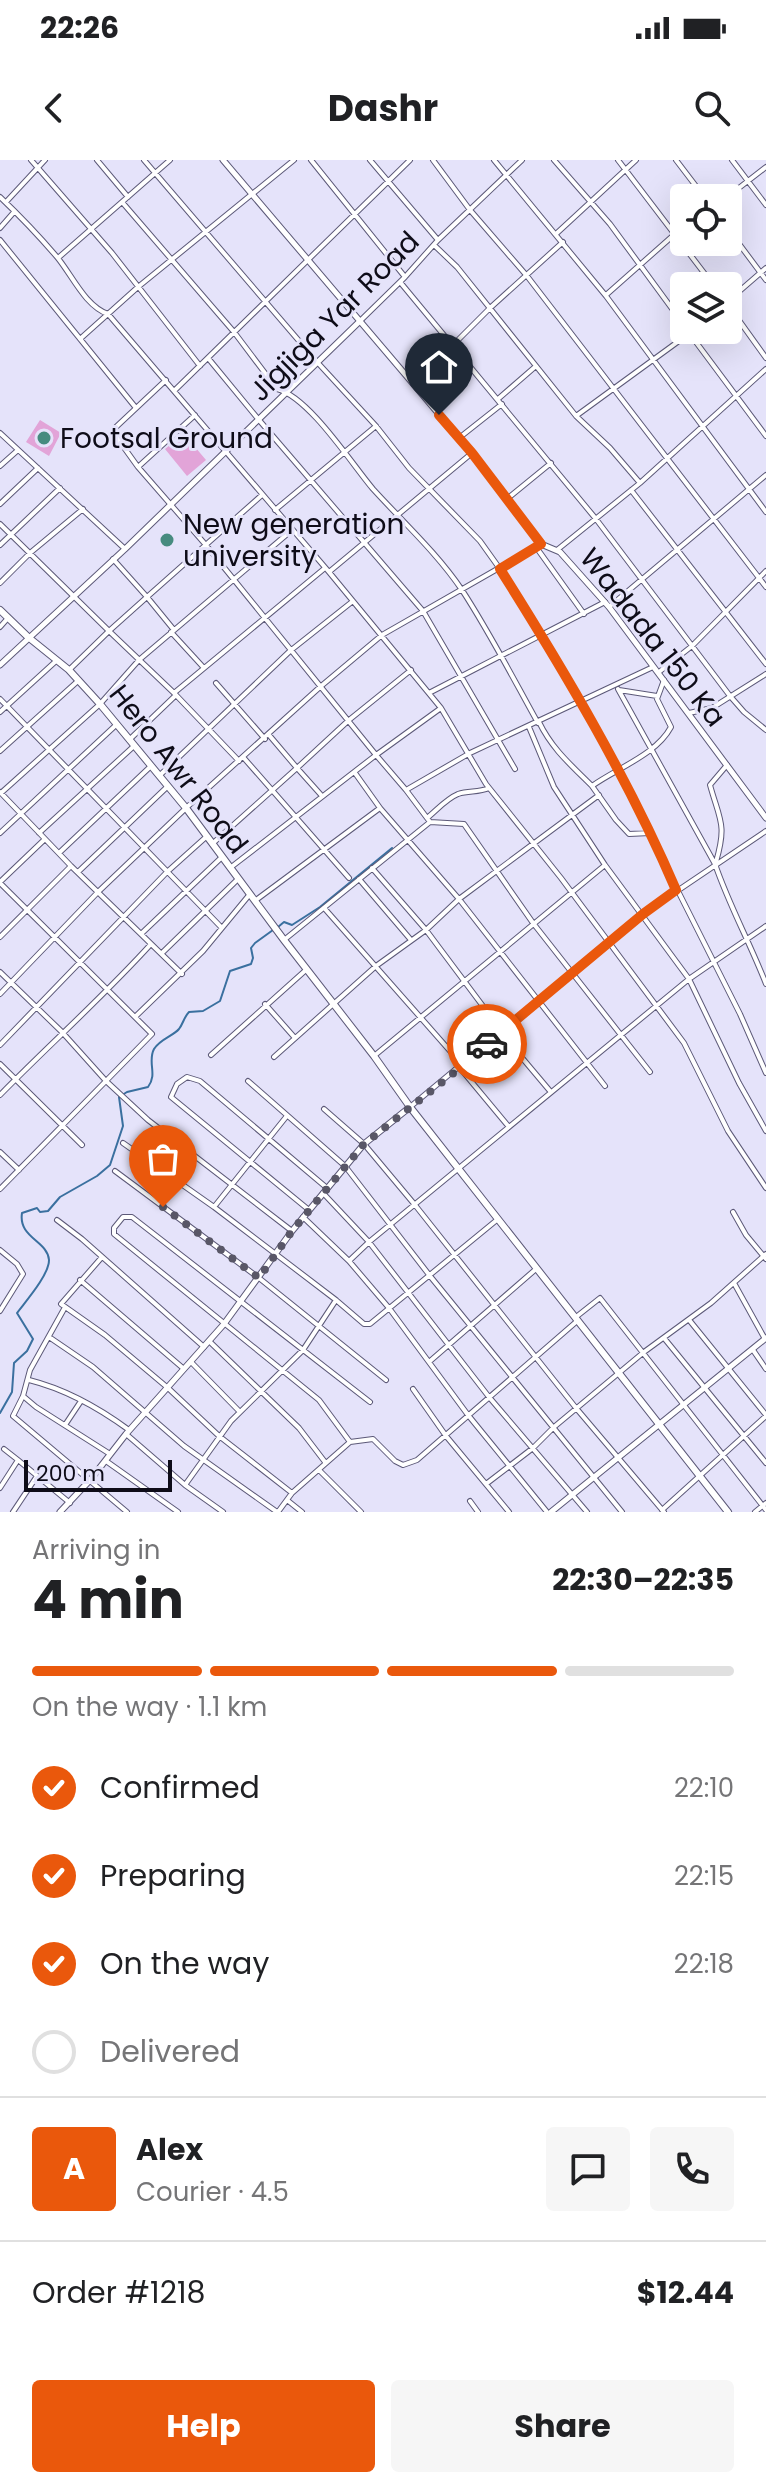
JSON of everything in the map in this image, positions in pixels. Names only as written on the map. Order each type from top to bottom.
[{"type":"main road","name":"Hero Awr Road","points":[[0,610],[79,680],[186,808],[410,1107],[728,1512]]},
{"type":"street","points":[[31,160],[200,366]]},
{"type":"street","points":[[6,202],[45,160]]},
{"type":"street","points":[[97,160],[128,197]]},
{"type":"street","points":[[144,160],[376,426],[392,449],[480,541],[500,569],[542,635],[617,770],[766,1073]]},
{"type":"street","points":[[58,258],[170,160]]},
{"type":"street","name":"Wadada 150 Ka","points":[[223,160],[472,453],[539,546],[557,550],[607,604],[766,818]]},
{"type":"street","points":[[80,339],[138,287],[294,160]]},
{"type":"street","points":[[311,160],[405,277]]},
{"type":"street","points":[[370,160],[576,416],[610,448],[640,483]]},
{"type":"street","points":[[175,390],[410,160]]},
{"type":"street","points":[[433,160],[470,210],[527,276],[766,587]]},
{"type":"street","points":[[494,160],[606,296],[766,512]]},
{"type":"street","name":"Jigjiga Yar Road","points":[[0,665],[318,363],[436,242],[522,160]]},
{"type":"street","points":[[554,160],[591,202],[670,305]]},
{"type":"street","points":[[618,160],[670,226]]},
{"type":"street","points":[[557,233],[636,160]]},
{"type":"street","points":[[676,160],[694,184]]},
{"type":"street","points":[[732,160],[766,205]]},
{"type":"street","points":[[742,186],[766,167]]},
{"type":"street","points":[[0,197],[58,258],[88,298],[108,314],[175,390],[441,708],[489,788],[571,891],[684,1043],[728,1131],[766,1188]]},
{"type":"street","points":[[122,202],[234,332],[277,389],[287,392],[320,423],[445,568],[501,656],[554,750],[567,759],[592,786],[629,834],[650,833]]},
{"type":"street","points":[[0,228],[15,211]]},
{"type":"street","points":[[0,240],[136,408]]},
{"type":"street","points":[[606,296],[670,241]]},
{"type":"street","points":[[453,345],[563,242]]},
{"type":"street","points":[[742,248],[766,280]]},
{"type":"street","points":[[742,290],[766,268]]},
{"type":"street","points":[[400,282],[596,519],[730,696],[766,730]]},
{"type":"street","points":[[742,323],[766,358]]},
{"type":"street","points":[[576,416],[673,344]]},
{"type":"street","points":[[699,344],[766,436]]},
{"type":"street","points":[[208,358],[423,611],[515,769]]},
{"type":"street","points":[[459,438],[536,366]]},
{"type":"street","points":[[557,550],[640,483],[766,369]]},
{"type":"street","points":[[166,380],[114,431],[138,467],[205,544],[428,820],[464,824],[533,923],[650,1072]]},
{"type":"street","points":[[138,467],[195,414]]},
{"type":"street","points":[[275,510],[376,426]]},
{"type":"street","points":[[0,433],[125,549]]},
{"type":"street","points":[[0,466],[18,450]]},
{"type":"street","points":[[39,833],[87,789],[175,694],[204,668],[472,453]]},
{"type":"street","points":[[507,499],[551,463]]},
{"type":"street","points":[[0,504],[38,468]]},
{"type":"street","points":[[429,693],[607,604],[678,552],[766,475]]},
{"type":"street","points":[[0,545],[60,488]]},
{"type":"street","points":[[631,490],[766,664]]},
{"type":"street","points":[[69,670],[262,495]]},
{"type":"street","points":[[0,583],[30,553],[83,509]]},
{"type":"street","points":[[0,524],[241,759],[349,878]]},
{"type":"street","points":[[182,974],[0,792],[100,704],[139,660],[292,530]]},
{"type":"street","points":[[0,994],[98,892],[186,808],[382,635],[539,546],[584,614]]},
{"type":"street","points":[[113,559],[204,668]]},
{"type":"street","points":[[659,672],[692,646],[766,571]]},
{"type":"street","points":[[159,776],[290,651],[353,601]]},
{"type":"street","points":[[0,627],[8,618]]},
{"type":"street","points":[[0,712],[56,661]]},
{"type":"street","points":[[406,790],[470,753],[615,688],[654,667]]},
{"type":"street","points":[[212,844],[349,720],[411,670]]},
{"type":"street","points":[[689,713],[712,708],[766,674]]},
{"type":"street","points":[[592,786],[666,736],[671,727],[658,696],[664,679]]},
{"type":"street","points":[[0,751],[79,680]]},
{"type":"street","points":[[216,683],[322,796]]},
{"type":"street","points":[[615,688],[658,696]]},
{"type":"street","points":[[615,688],[715,864],[766,984]]},
{"type":"street","points":[[0,699],[221,927]]},
{"type":"street","points":[[230,868],[441,708]]},
{"type":"street","points":[[0,833],[116,725]]},
{"type":"street","points":[[529,727],[554,787],[605,865],[689,979],[766,1131]]},
{"type":"street","points":[[715,864],[723,837],[722,823],[710,785],[727,765]]},
{"type":"street","points":[[59,853],[151,766]]},
{"type":"street","points":[[355,773],[405,840],[459,899],[605,1086]]},
{"type":"street","points":[[78,872],[167,787]]},
{"type":"street","points":[[284,940],[405,840],[447,799],[463,792],[479,793],[489,788]]},
{"type":"street","points":[[274,1057],[376,966],[426,930],[459,899],[599,795]]},
{"type":"street","points":[[136,1016],[182,974],[221,927],[252,897],[324,850],[380,808]]},
{"type":"street","points":[[60,1512],[224,1324],[292,1231],[364,1144],[460,1068],[501,1030],[643,914],[766,831]]},
{"type":"street","points":[[0,1045],[123,916],[206,837]]},
{"type":"street","points":[[0,1189],[152,1036],[136,1016],[0,883],[45,839]]},
{"type":"street","points":[[141,934],[222,857]]},
{"type":"street","points":[[374,1056],[605,865]]},
{"type":"street","points":[[0,937],[71,866]]},
{"type":"street","points":[[372,868],[426,930],[550,1091]]},
{"type":"street","points":[[161,953],[238,879]]},
{"type":"street","points":[[359,879],[411,940]]},
{"type":"street","points":[[325,909],[458,1060],[460,1068],[509,1127]]},
{"type":"street","points":[[349,1261],[656,1005],[712,961],[766,927]]},
{"type":"street","points":[[0,1095],[152,944]]},
{"type":"street","points":[[211,1055],[307,969]]},
{"type":"street","points":[[0,972],[139,1111],[292,1231]]},
{"type":"street","points":[[265,1004],[295,1038]]},
{"type":"street","points":[[0,1064],[82,1145]]},
{"type":"street","points":[[309,1210],[171,1097],[177,1084],[187,1077],[200,1081],[325,1190],[489,1397],[587,1512]]},
{"type":"street","points":[[248,1081],[345,1166],[622,1512]]},
{"type":"street","points":[[324,1109],[364,1144],[662,1511],[766,1415],[690,1321]]},
{"type":"street","points":[[214,1207],[286,1117]]},
{"type":"street","points":[[123,1143],[276,1253],[367,1325],[498,1219]]},
{"type":"street","points":[[0,1152],[19,1170]]},
{"type":"street","points":[[115,1171],[259,1278],[386,1380]]},
{"type":"street","points":[[486,1484],[533,1448],[644,1352],[690,1321],[765,1256],[746,1235],[733,1212]]},
{"type":"street","points":[[350,1442],[319,1400],[114,1234],[114,1228],[123,1217],[132,1217],[370,1402]]},
{"type":"street","points":[[303,1217],[349,1261],[389,1308],[468,1415],[549,1512],[766,1339],[734,1283]]},
{"type":"street","points":[[57,1220],[204,1347]]},
{"type":"street","points":[[0,1250],[17,1264],[23,1274],[0,1311]]},
{"type":"street","points":[[102,1257],[61,1304],[105,1335],[219,1436],[292,1493]]},
{"type":"street","points":[[429,1362],[536,1269]]},
{"type":"street","points":[[80,1280],[184,1369]]},
{"type":"street","points":[[0,1298],[5,1302]]},
{"type":"street","points":[[49,1337],[93,1367],[202,1460],[277,1512],[292,1493],[350,1442],[373,1439],[403,1465],[417,1460],[600,1298],[765,1506],[755,1512]]},
{"type":"street","points":[[185,1485],[219,1436],[303,1350],[336,1300]]},
{"type":"street","points":[[65,1308],[33,1364],[13,1416],[127,1512]]},
{"type":"street","points":[[664,1338],[766,1463]]},
{"type":"street","points":[[209,1341],[299,1428],[325,1462]]},
{"type":"street","points":[[753,1350],[766,1369]]},
{"type":"street","points":[[190,1361],[240,1412]]},
{"type":"street","points":[[29,1380],[48,1385],[102,1410],[185,1485],[223,1512]]},
{"type":"street","points":[[413,1389],[446,1436],[509,1512]]},
{"type":"street","points":[[23,1396],[110,1454]]},
{"type":"street","points":[[65,1425],[81,1401]]},
{"type":"street","points":[[4,1449],[70,1503]]},
{"type":"street","points":[[0,1488],[18,1460]]},
{"type":"street","points":[[106,1461],[178,1512]]},
{"type":"street","points":[[319,1470],[361,1512]]},
{"type":"street","points":[[13,1512],[37,1476]]},
{"type":"street","points":[[287,1500],[302,1512]]},
{"type":"street","points":[[470,1501],[478,1512]]},
{"type":"shaded area","name":"Footsal Ground","points":[[40,420],[61,433],[49,456],[26,442]]},
{"type":"shaded area","points":[[184,434],[206,460],[187,476],[165,449]]},
{"type":"waterway","points":[[278,927],[284,922],[292,925],[320,907],[392,848]]},
{"type":"waterway","points":[[0,1413],[12,1392],[14,1363],[27,1351],[33,1339],[17,1313],[41,1280],[49,1260],[44,1248],[24,1228],[22,1213],[37,1208],[40,1212],[48,1211],[60,1197],[110,1165],[123,1126],[119,1097],[148,1087],[154,1049],[179,1029],[189,1012],[203,1011],[220,1001],[230,971],[251,964],[251,948],[273,930]]},
{"type":"way so far","points":[[163,1207],[259,1278],[292,1231],[364,1144],[487,1044]]},
{"type":"place","name":"Footsal Ground","points":[[44,438]]},
{"type":"place","name":"New generation university","points":[[167,540]]},
{"type":"route","points":[[439,415],[541,544],[500,569],[581,703],[650,833],[676,890],[487,1044]]}]
